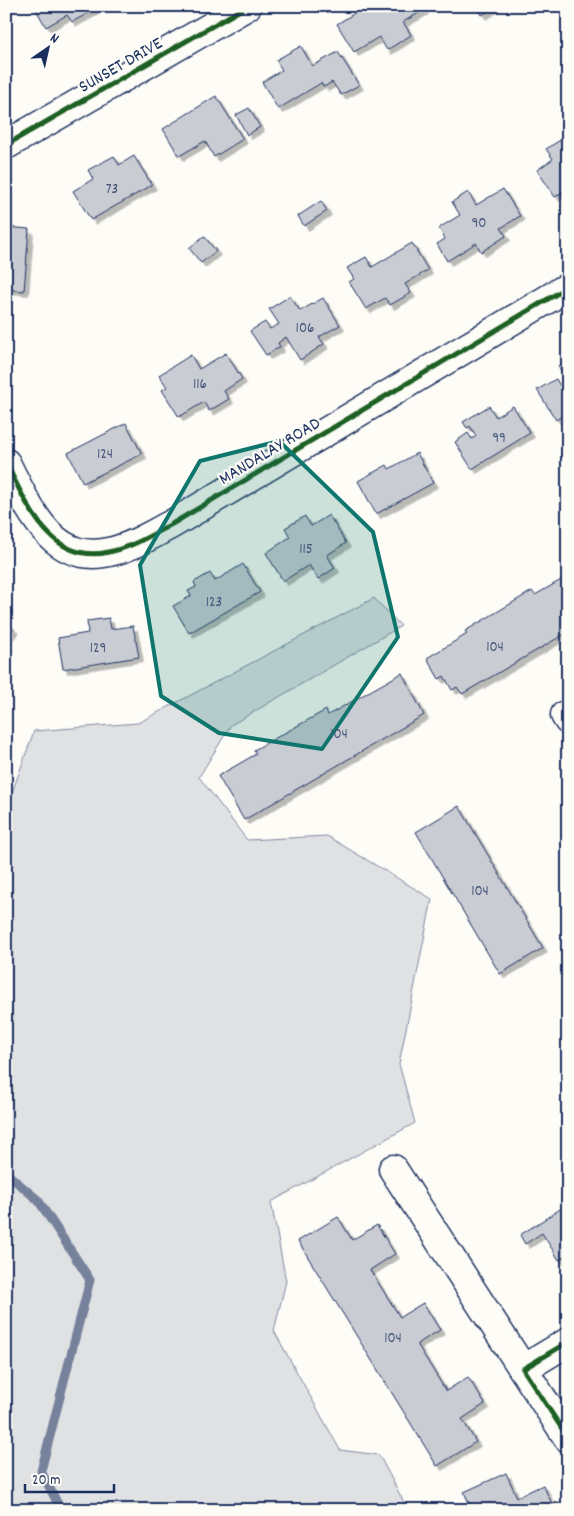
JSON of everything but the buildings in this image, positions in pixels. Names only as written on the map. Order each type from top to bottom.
[{"type":"street","name":"SUNSET DRIVE","points":[[6,145],[247,6]]},
{"type":"street","name":"MANDALAY ROAD","points":[[6,463],[32,513],[48,534],[58,542],[77,552],[87,554],[113,552],[172,524],[568,287]]},
{"type":"street","points":[[393,1169],[568,1438]]},
{"type":"street","points":[[523,1369],[568,1342]]},
{"type":"highlighted area","points":[[279,441],[373,532],[398,637],[322,749],[219,733],[161,696],[140,565],[200,461]]},
{"type":"shaded area","points":[[374,598],[401,626],[231,725],[199,777],[247,840],[327,836],[432,899],[399,1064],[415,1123],[271,1202],[286,1281],[274,1331],[340,1450],[379,1455],[408,1510],[6,1510],[6,800],[8,804],[34,731],[138,723]]},
{"type":"waterway","points":[[6,1173],[38,1200],[90,1280],[41,1471],[61,1510]]},
{"type":"cycle path","points":[[6,145],[247,6]]},
{"type":"cycle path","points":[[6,463],[33,514],[45,530],[58,542],[74,550],[92,554],[121,549],[172,524],[568,287]]},
{"type":"cycle path","points":[[568,1342],[523,1369],[568,1438]]}]
